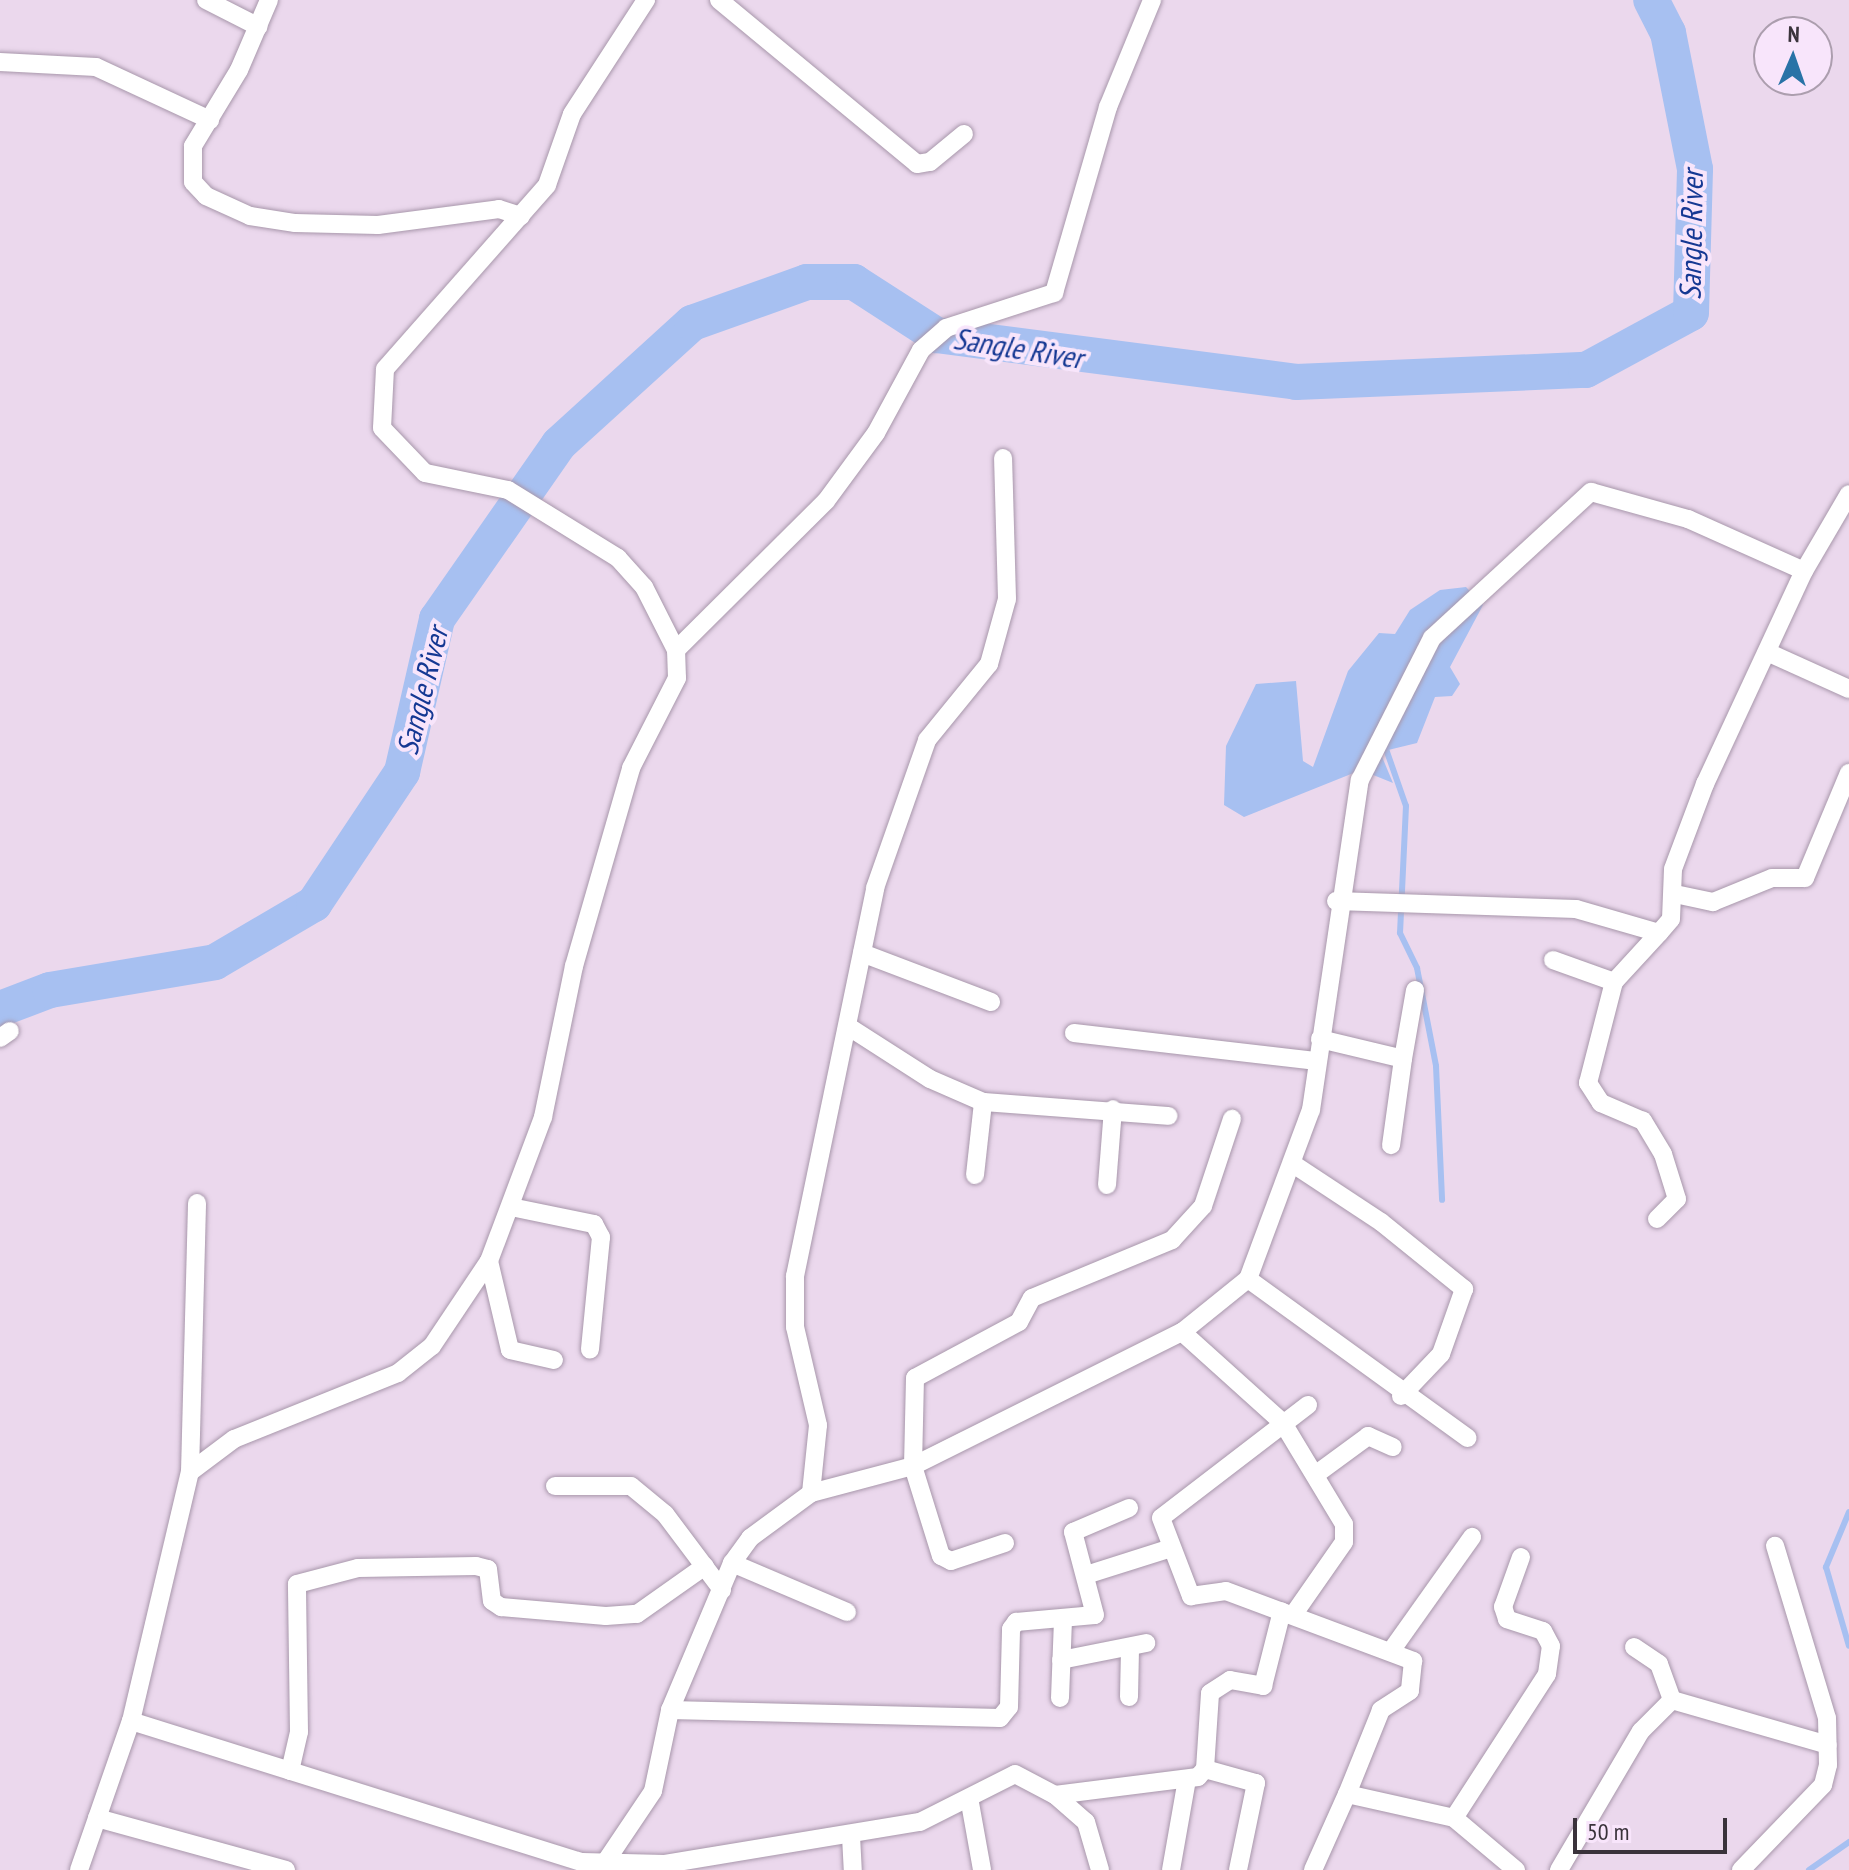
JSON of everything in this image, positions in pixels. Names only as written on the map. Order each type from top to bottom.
[{"type":"street","points":[[206,0],[259,27]]},
{"type":"street","points":[[269,0],[259,27],[193,146],[193,182],[250,216],[378,225],[499,209],[521,216]]},
{"type":"street","points":[[190,1472],[234,1439],[398,1373],[432,1346],[489,1261],[543,1117],[574,966],[631,768],[677,678],[676,650],[644,587],[618,558],[547,511],[508,490],[425,473],[405,460],[382,428],[381,391],[400,348],[547,185],[572,114],[646,0]]},
{"type":"street","points":[[719,0],[917,164],[930,162],[964,134]]},
{"type":"street","points":[[676,650],[826,501],[876,433],[921,350],[946,328],[1054,293],[1108,107],[1152,0]]},
{"type":"street","points":[[0,62],[96,67],[210,120]]},
{"type":"street","points":[[811,1493],[818,1425],[795,1327],[795,1276],[862,953],[910,778],[927,740],[989,664],[1007,599],[1003,458]]},
{"type":"street","points":[[602,1867],[653,1791],[670,1710],[732,1563],[774,1517],[811,1493],[913,1466],[1182,1332],[1248,1279],[1293,1164],[1317,1061],[1336,901],[1360,780],[1374,746],[1432,638],[1591,492],[1688,519],[1804,571]]},
{"type":"street","points":[[1657,1219],[1677,1199],[1663,1154],[1643,1121],[1601,1103],[1588,1083],[1614,982],[1671,919],[1677,857],[1804,571],[1849,494]]},
{"type":"street","points":[[1767,652],[1849,689]]},
{"type":"street","points":[[1675,894],[1713,902],[1772,878],[1805,878],[1849,773]]},
{"type":"street","points":[[1336,901],[1576,909],[1659,933]]},
{"type":"street","points":[[862,953],[991,1002]]},
{"type":"street","points":[[1553,960],[1614,982]]},
{"type":"street","points":[[1391,1145],[1415,990]]},
{"type":"street","points":[[849,1027],[930,1079],[983,1102],[1113,1109],[1168,1116]]},
{"type":"street","points":[[1074,1033],[1317,1061]]},
{"type":"street","points":[[1320,1039],[1403,1059]]},
{"type":"street","points":[[975,1175],[983,1102]]},
{"type":"street","points":[[1107,1185],[1113,1109]]},
{"type":"street","points":[[1005,1543],[951,1561],[941,1556],[913,1466],[915,1378],[1019,1322],[1032,1298],[1172,1240],[1203,1206],[1232,1119]]},
{"type":"street","points":[[1293,1164],[1464,1289],[1441,1354],[1401,1396]]},
{"type":"street","points":[[79,1870],[131,1721],[190,1472],[197,1203]]},
{"type":"street","points":[[511,1207],[594,1224],[601,1237],[590,1349]]},
{"type":"street","points":[[489,1261],[510,1350],[554,1360]]},
{"type":"street","points":[[1248,1279],[1401,1396],[1468,1438]]},
{"type":"street","points":[[1182,1332],[1283,1423],[1346,1533],[1288,1613],[1263,1686],[1230,1680],[1210,1693],[1205,1769]]},
{"type":"street","points":[[1308,1405],[1166,1508],[1161,1518],[1191,1596],[1226,1591],[1413,1661],[1416,1675],[1410,1691],[1381,1710],[1313,1870]]},
{"type":"street","points":[[1315,1475],[1368,1436],[1393,1447]]},
{"type":"street","points":[[555,1486],[631,1486],[665,1514],[722,1590]]},
{"type":"street","points":[[670,1710],[1000,1718],[1009,1707],[1011,1629],[1016,1622],[1095,1615],[1073,1532],[1129,1508]]},
{"type":"street","points":[[1391,1651],[1472,1537]]},
{"type":"street","points":[[1741,1870],[1823,1785],[1828,1745],[1775,1546]]},
{"type":"street","points":[[1086,1575],[1171,1548]]},
{"type":"street","points":[[1454,1818],[1547,1674],[1551,1646],[1543,1631],[1507,1619],[1503,1607],[1521,1557]]},
{"type":"street","points":[[732,1563],[847,1612]]},
{"type":"street","points":[[290,1771],[299,1732],[297,1584],[358,1568],[476,1566],[488,1569],[492,1601],[501,1607],[606,1616],[637,1614],[705,1566]]},
{"type":"street","points":[[1060,1698],[1063,1620]]},
{"type":"street","points":[[1061,1660],[1138,1646],[1129,1697]]},
{"type":"street","points":[[1634,1647],[1659,1664],[1672,1700]]},
{"type":"street","points":[[1672,1700],[1828,1745]]},
{"type":"street","points":[[1559,1870],[1641,1731],[1672,1700]]},
{"type":"street","points":[[131,1721],[602,1867],[665,1864],[851,1836],[970,1803],[999,1777],[1015,1774],[1055,1795],[1086,1822],[1100,1870]]},
{"type":"street","points":[[1055,1795],[1187,1779],[1205,1769],[1256,1783],[1238,1870]]},
{"type":"street","points":[[1171,1870],[1187,1779]]},
{"type":"street","points":[[1347,1794],[1454,1818],[1516,1870]]},
{"type":"street","points":[[970,1803],[982,1870]]},
{"type":"street","points":[[97,1818],[286,1870]]},
{"type":"street","points":[[851,1836],[853,1870]]},
{"type":"water","points":[[1466,587],[1483,605],[1450,667],[1460,684],[1452,696],[1435,697],[1417,743],[1380,752],[1393,783],[1361,770],[1244,817],[1224,805],[1226,746],[1256,684],[1296,681],[1303,761],[1313,767],[1348,671],[1379,633],[1395,634],[1410,610],[1440,590]]},
{"type":"waterway","name":"Sangle River","points":[[0,1009],[50,990],[215,962],[314,904],[402,772],[437,619],[559,444],[692,323],[807,282],[854,282],[936,335],[1296,382],[1586,370],[1691,313],[1695,169],[1668,33],[1651,0]]},
{"type":"waterway","points":[[1386,749],[1406,806],[1400,933],[1417,968],[1436,1066],[1442,1200]]},
{"type":"waterway","points":[[1849,1512],[1826,1567],[1849,1646]]},
{"type":"waterway","points":[[1809,1870],[1849,1842]]}]
